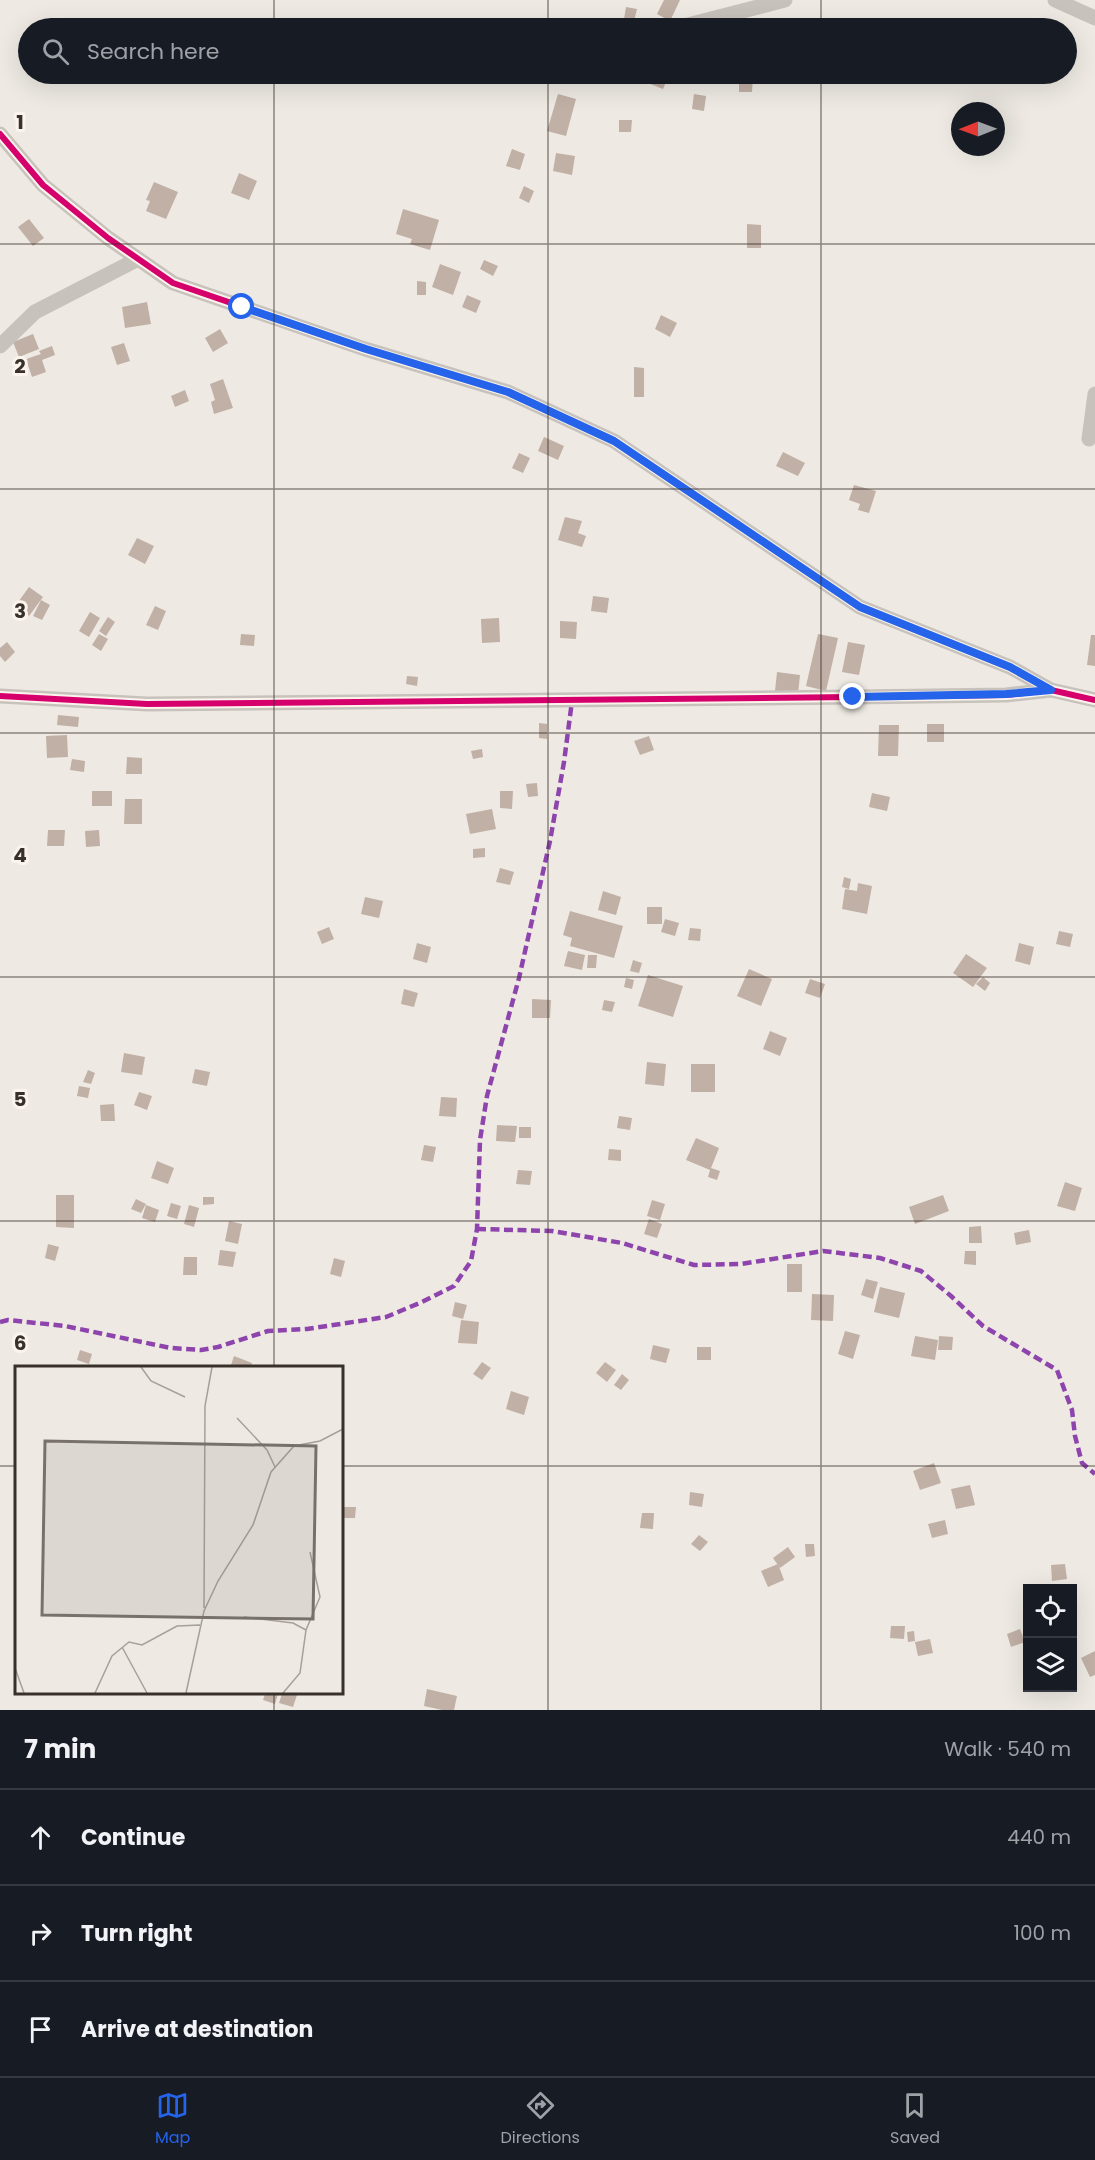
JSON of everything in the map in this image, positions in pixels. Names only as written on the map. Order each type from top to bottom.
[{"type":"street","points":[[715,18],[785,0]]},
{"type":"street","points":[[1055,0],[1095,18]]},
{"type":"street","points":[[0,134],[42,185],[108,238],[173,284],[366,349],[508,392],[614,441],[860,607],[1010,667],[1051,690],[1095,700]]},
{"type":"street","points":[[0,346],[35,312],[138,259]]},
{"type":"street","points":[[1089,439],[1095,394]]},
{"type":"street","points":[[0,696],[147,704],[864,697],[1006,694],[1051,690]]},
{"type":"building","points":[[664,0],[680,0],[671,18],[664,18],[657,14]]},
{"type":"building","points":[[626,7],[637,9],[635,18],[624,18]]},
{"type":"building","points":[[650,84],[665,84],[663,89]]},
{"type":"building","points":[[739,84],[753,84],[752,92],[739,92]]},
{"type":"building","points":[[558,94],[576,99],[566,136],[547,131]]},
{"type":"building","points":[[694,94],[706,96],[704,111],[692,109]]},
{"type":"building","points":[[619,120],[632,120],[631,132],[619,132]]},
{"type":"building","points":[[512,149],[525,154],[520,170],[506,166]]},
{"type":"building","points":[[556,153],[575,156],[572,175],[553,171]]},
{"type":"building","points":[[239,173],[257,181],[249,200],[231,193]]},
{"type":"building","points":[[154,182],[178,192],[166,219],[146,211],[150,201],[146,200]]},
{"type":"building","points":[[524,186],[534,191],[529,203],[519,198]]},
{"type":"building","points":[[403,209],[439,220],[430,250],[410,244],[412,239],[396,234]]},
{"type":"building","points":[[29,219],[44,238],[33,246],[18,227]]},
{"type":"building","points":[[747,224],[761,225],[761,248],[747,248]]},
{"type":"building","points":[[484,260],[498,266],[493,276],[480,269]]},
{"type":"building","points":[[440,264],[461,272],[453,295],[432,287]]},
{"type":"building","points":[[417,281],[426,282],[426,295],[417,295]]},
{"type":"building","points":[[467,295],[481,301],[476,313],[462,307]]},
{"type":"building","points":[[147,302],[151,324],[125,328],[122,307]]},
{"type":"building","points":[[661,315],[677,323],[670,337],[655,329]]},
{"type":"building","points":[[220,329],[228,343],[213,352],[205,338]]},
{"type":"building","points":[[33,334],[39,349],[19,357],[13,342]]},
{"type":"building","points":[[124,343],[130,361],[117,365],[111,347]]},
{"type":"building","points":[[52,346],[55,355],[42,360],[46,372],[32,377],[26,359],[41,354],[39,351]]},
{"type":"building","points":[[634,367],[644,368],[644,397],[634,397]]},
{"type":"building","points":[[223,379],[233,408],[214,414],[211,402],[215,400],[210,384]]},
{"type":"building","points":[[185,390],[189,401],[175,407],[171,396]]},
{"type":"building","points":[[544,437],[564,446],[558,460],[538,451]]},
{"type":"building","points":[[783,452],[805,463],[798,476],[776,466]]},
{"type":"building","points":[[519,453],[530,458],[523,473],[512,468]]},
{"type":"building","points":[[854,485],[876,491],[869,513],[858,510],[860,504],[849,500]]},
{"type":"building","points":[[565,517],[582,521],[578,533],[586,536],[582,547],[558,540]]},
{"type":"building","points":[[137,538],[154,546],[145,564],[128,555]]},
{"type":"building","points":[[29,587],[43,597],[29,616],[16,605]]},
{"type":"building","points":[[593,596],[609,598],[607,613],[591,611]]},
{"type":"building","points":[[41,600],[50,605],[42,620],[33,616]]},
{"type":"building","points":[[155,606],[166,611],[158,630],[146,625]]},
{"type":"building","points":[[90,612],[100,618],[89,637],[79,631]]},
{"type":"building","points":[[108,617],[115,622],[106,636],[99,631]]},
{"type":"building","points":[[499,618],[500,642],[482,643],[481,619]]},
{"type":"building","points":[[560,621],[577,622],[576,639],[560,638]]},
{"type":"building","points":[[99,634],[108,639],[101,651],[92,645]]},
{"type":"building","points":[[241,634],[255,635],[254,646],[240,645]]},
{"type":"building","points":[[818,634],[838,638],[826,691],[806,686]]},
{"type":"building","points":[[1091,635],[1095,635],[1095,666],[1087,665]]},
{"type":"building","points":[[7,642],[15,652],[5,662],[0,656],[0,648]]},
{"type":"building","points":[[848,642],[865,645],[859,675],[842,672]]},
{"type":"building","points":[[777,672],[800,675],[798,694],[775,691]]},
{"type":"building","points":[[407,676],[418,677],[417,686],[406,684]]},
{"type":"building","points":[[58,715],[79,717],[78,727],[57,725]]},
{"type":"building","points":[[539,723],[547,724],[547,739],[539,738]]},
{"type":"building","points":[[927,724],[944,724],[944,742],[927,742]]},
{"type":"building","points":[[879,725],[899,725],[898,756],[878,756]]},
{"type":"building","points":[[67,735],[68,757],[47,758],[46,736]]},
{"type":"building","points":[[649,736],[654,750],[640,755],[634,741]]},
{"type":"building","points":[[482,749],[483,757],[473,759],[471,751]]},
{"type":"building","points":[[127,757],[142,758],[142,774],[126,774]]},
{"type":"building","points":[[72,759],[85,761],[84,772],[70,770]]},
{"type":"building","points":[[537,783],[538,796],[528,797],[526,784]]},
{"type":"building","points":[[92,791],[112,791],[112,806],[92,806]]},
{"type":"building","points":[[500,791],[513,791],[512,809],[500,808]]},
{"type":"building","points":[[872,793],[890,797],[887,811],[869,807]]},
{"type":"building","points":[[125,799],[142,799],[142,824],[124,824]]},
{"type":"building","points":[[492,809],[496,829],[470,834],[466,814]]},
{"type":"building","points":[[48,830],[65,830],[64,846],[47,846]]},
{"type":"building","points":[[99,830],[100,846],[86,847],[85,831]]},
{"type":"building","points":[[485,848],[485,857],[473,858],[473,849]]},
{"type":"building","points":[[500,868],[514,872],[510,885],[496,882]]},
{"type":"building","points":[[844,877],[851,879],[849,889],[842,887]]},
{"type":"building","points":[[858,883],[872,886],[867,914],[842,909],[845,889],[857,891]]},
{"type":"building","points":[[603,891],[621,897],[616,915],[598,910]]},
{"type":"building","points":[[365,897],[383,901],[379,918],[361,914]]},
{"type":"building","points":[[647,907],[662,907],[662,924],[647,924]]},
{"type":"building","points":[[570,911],[623,926],[614,958],[570,946],[572,938],[563,935]]},
{"type":"building","points":[[665,919],[679,923],[675,936],[661,932]]},
{"type":"building","points":[[329,927],[334,939],[322,944],[317,932]]},
{"type":"building","points":[[690,928],[701,929],[700,941],[688,940]]},
{"type":"building","points":[[1059,931],[1073,934],[1070,947],[1056,944]]},
{"type":"building","points":[[417,943],[431,947],[427,963],[413,959]]},
{"type":"building","points":[[1019,943],[1034,947],[1030,965],[1015,961]]},
{"type":"building","points":[[568,951],[585,955],[582,970],[564,966]]},
{"type":"building","points":[[966,954],[987,968],[973,987],[953,973]]},
{"type":"building","points":[[588,955],[597,955],[596,968],[587,968]]},
{"type":"building","points":[[633,960],[642,963],[639,973],[630,971]]},
{"type":"building","points":[[749,969],[772,979],[761,1006],[737,996]]},
{"type":"building","points":[[648,975],[683,986],[673,1017],[638,1006]]},
{"type":"building","points":[[983,977],[990,983],[985,991],[976,984]]},
{"type":"building","points":[[626,978],[634,980],[632,989],[624,987]]},
{"type":"building","points":[[810,979],[825,984],[820,998],[805,993]]},
{"type":"building","points":[[404,989],[418,993],[414,1007],[401,1004]]},
{"type":"building","points":[[532,999],[551,1000],[550,1018],[532,1018]]},
{"type":"building","points":[[604,1000],[615,1002],[612,1012],[602,1010]]},
{"type":"building","points":[[770,1031],[787,1038],[780,1056],[763,1049]]},
{"type":"building","points":[[124,1053],[145,1057],[142,1075],[121,1072]]},
{"type":"building","points":[[647,1062],[666,1064],[664,1086],[645,1084]]},
{"type":"building","points":[[691,1064],[715,1064],[715,1092],[691,1092]]},
{"type":"building","points":[[195,1069],[210,1072],[207,1086],[192,1083]]},
{"type":"building","points":[[88,1070],[95,1073],[91,1084],[83,1082]]},
{"type":"building","points":[[79,1086],[90,1088],[88,1098],[77,1096]]},
{"type":"building","points":[[139,1092],[152,1096],[147,1110],[134,1105]]},
{"type":"building","points":[[441,1097],[457,1098],[456,1117],[439,1116]]},
{"type":"building","points":[[114,1104],[115,1121],[101,1121],[100,1105]]},
{"type":"building","points":[[619,1116],[632,1118],[630,1130],[617,1128]]},
{"type":"building","points":[[497,1125],[517,1126],[515,1142],[496,1141]]},
{"type":"building","points":[[519,1127],[531,1127],[531,1138],[519,1138]]},
{"type":"building","points":[[696,1138],[719,1148],[711,1168],[720,1171],[717,1180],[708,1177],[710,1170],[686,1160]]},
{"type":"building","points":[[424,1145],[436,1147],[433,1162],[421,1160]]},
{"type":"building","points":[[609,1149],[621,1150],[621,1161],[608,1160]]},
{"type":"building","points":[[157,1161],[174,1168],[168,1184],[151,1178]]},
{"type":"building","points":[[518,1170],[532,1171],[530,1185],[516,1184]]},
{"type":"building","points":[[1065,1182],[1082,1188],[1075,1211],[1057,1206]]},
{"type":"building","points":[[56,1195],[74,1195],[74,1228],[56,1227]]},
{"type":"building","points":[[943,1195],[949,1211],[915,1224],[909,1207]]},
{"type":"building","points":[[203,1197],[214,1197],[214,1204],[203,1205]]},
{"type":"building","points":[[136,1199],[146,1204],[141,1213],[131,1209]]},
{"type":"building","points":[[652,1200],[665,1204],[660,1220],[647,1216]]},
{"type":"building","points":[[171,1203],[181,1206],[177,1219],[167,1216]]},
{"type":"building","points":[[146,1205],[159,1210],[155,1222],[142,1218]]},
{"type":"building","points":[[189,1205],[199,1208],[194,1227],[184,1224]]},
{"type":"building","points":[[649,1219],[662,1224],[657,1238],[644,1234]]},
{"type":"building","points":[[229,1221],[242,1224],[238,1244],[225,1241]]},
{"type":"building","points":[[981,1226],[982,1243],[969,1243],[969,1227]]},
{"type":"building","points":[[1029,1230],[1031,1242],[1016,1245],[1014,1233]]},
{"type":"building","points":[[48,1244],[59,1247],[55,1261],[45,1258]]},
{"type":"building","points":[[220,1250],[236,1252],[233,1267],[218,1265]]},
{"type":"building","points":[[965,1251],[976,1251],[976,1265],[964,1264]]},
{"type":"building","points":[[184,1257],[197,1257],[197,1275],[183,1275]]},
{"type":"building","points":[[334,1258],[345,1261],[341,1277],[330,1274]]},
{"type":"building","points":[[787,1264],[802,1264],[802,1292],[787,1292]]},
{"type":"building","points":[[866,1279],[878,1282],[873,1299],[861,1295]]},
{"type":"building","points":[[880,1287],[905,1293],[899,1318],[874,1312]]},
{"type":"building","points":[[812,1294],[834,1295],[833,1321],[811,1320]]},
{"type":"building","points":[[455,1302],[467,1305],[463,1319],[452,1316]]},
{"type":"building","points":[[461,1320],[479,1322],[477,1344],[458,1343]]},
{"type":"building","points":[[845,1331],[860,1335],[853,1359],[838,1354]]},
{"type":"building","points":[[915,1336],[938,1340],[935,1360],[911,1356]]},
{"type":"building","points":[[939,1336],[953,1337],[952,1350],[938,1350]]},
{"type":"building","points":[[653,1345],[670,1349],[666,1363],[650,1359]]},
{"type":"building","points":[[697,1347],[711,1347],[711,1360],[697,1360]]},
{"type":"building","points":[[80,1350],[92,1354],[89,1364],[77,1360]]},
{"type":"building","points":[[234,1356],[252,1363],[251,1366],[231,1366]]},
{"type":"building","points":[[482,1362],[491,1368],[482,1380],[473,1374]]},
{"type":"building","points":[[605,1362],[616,1370],[607,1382],[596,1373]]},
{"type":"building","points":[[622,1374],[629,1380],[621,1390],[614,1385]]},
{"type":"building","points":[[511,1391],[529,1397],[524,1415],[506,1409]]},
{"type":"building","points":[[934,1463],[941,1483],[920,1490],[913,1471]]},
{"type":"building","points":[[970,1485],[975,1505],[956,1509],[951,1489]]},
{"type":"building","points":[[690,1492],[704,1494],[702,1507],[689,1505]]},
{"type":"building","points":[[344,1507],[356,1507],[355,1518],[344,1518]]},
{"type":"building","points":[[642,1513],[654,1513],[653,1529],[640,1528]]},
{"type":"building","points":[[945,1520],[948,1534],[932,1538],[928,1524]]},
{"type":"building","points":[[699,1535],[708,1542],[700,1551],[691,1544]]},
{"type":"building","points":[[805,1544],[814,1544],[815,1556],[806,1557]]},
{"type":"building","points":[[788,1547],[795,1557],[780,1568],[773,1558]]},
{"type":"building","points":[[778,1564],[784,1580],[768,1587],[761,1571]]},
{"type":"building","points":[[1065,1564],[1067,1579],[1052,1581],[1051,1565]]},
{"type":"building","points":[[891,1626],[905,1626],[904,1639],[890,1638]]},
{"type":"building","points":[[1020,1629],[1023,1643],[1011,1647],[1007,1634]]},
{"type":"building","points":[[914,1631],[915,1641],[908,1642],[907,1632]]},
{"type":"building","points":[[930,1639],[933,1653],[918,1656],[915,1642]]},
{"type":"building","points":[[1095,1651],[1095,1675],[1090,1677],[1081,1658]]},
{"type":"building","points":[[427,1689],[457,1696],[454,1710],[424,1706]]},
{"type":"building","points":[[265,1695],[278,1695],[275,1704],[263,1700]]},
{"type":"building","points":[[282,1695],[297,1695],[293,1707],[279,1703]]},
{"type":"marked path","points":[[0,1322],[8,1320],[65,1326],[171,1348],[201,1350],[268,1331],[307,1329],[386,1317],[454,1286],[471,1261],[477,1229],[480,1140],[487,1096],[519,978],[550,841],[572,701]]},
{"type":"marked path","points":[[477,1229],[552,1231],[622,1243],[694,1265],[741,1264],[823,1251],[880,1258],[921,1271],[983,1326],[1057,1370],[1072,1410],[1075,1436],[1082,1463],[1095,1474]]},
{"type":"cycle path","points":[[0,134],[43,185],[108,238],[173,283],[365,349],[508,392],[614,441],[860,607],[1010,667],[1051,690],[1095,700]]},
{"type":"cycle path","points":[[0,696],[147,704],[1006,695],[1051,690]]},
{"type":"route","points":[[242,307],[366,349],[508,392],[614,441],[860,607],[1010,667],[1051,690],[1006,694],[853,697]]}]
